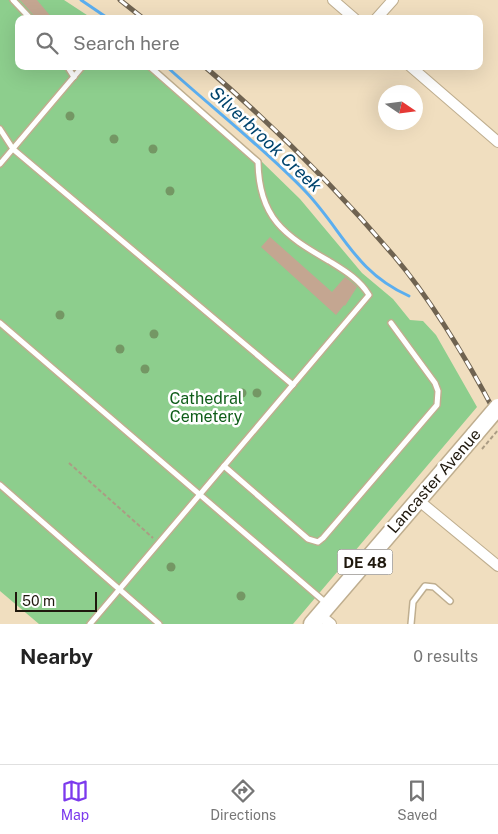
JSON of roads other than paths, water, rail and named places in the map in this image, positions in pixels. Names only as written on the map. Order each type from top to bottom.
[{"type":"main road","name":"Lancaster Avenue","points":[[323,617],[418,500],[480,439],[498,407]]},
{"type":"street","points":[[333,0],[350,15]]},
{"type":"street","points":[[380,15],[393,0]]},
{"type":"street","points":[[415,70],[498,142]]},
{"type":"street","points":[[418,500],[498,566]]},
{"type":"lane","points":[[13,0],[27,15]]},
{"type":"lane","points":[[70,70],[74,77]]},
{"type":"lane","points":[[0,164],[80,70]]},
{"type":"lane","points":[[90,624],[370,295],[350,274],[297,242],[268,212],[258,181],[258,162],[153,70]]},
{"type":"lane","points":[[0,129],[13,149],[293,385]]},
{"type":"lane","points":[[0,322],[199,495],[323,617]]},
{"type":"lane","points":[[224,466],[308,539],[318,542],[323,538],[437,405],[438,391],[435,383],[391,323]]},
{"type":"lane","points":[[0,485],[159,624]]},
{"type":"lane","points":[[411,624],[413,602],[425,586],[434,587],[450,601]]},
{"type":"waterway","name":"Silverbrook Creek","points":[[81,0],[103,15]]},
{"type":"waterway","name":"Silverbrook Creek","points":[[171,70],[290,175],[319,207],[362,263],[375,275],[409,296]]},
{"type":"railway","points":[[120,0],[139,15]]},
{"type":"railway","points":[[208,70],[303,157],[409,274],[450,334],[498,418]]},
{"type":"park label","name":"Cathedral Cemetery","points":[[206,407]]}]
